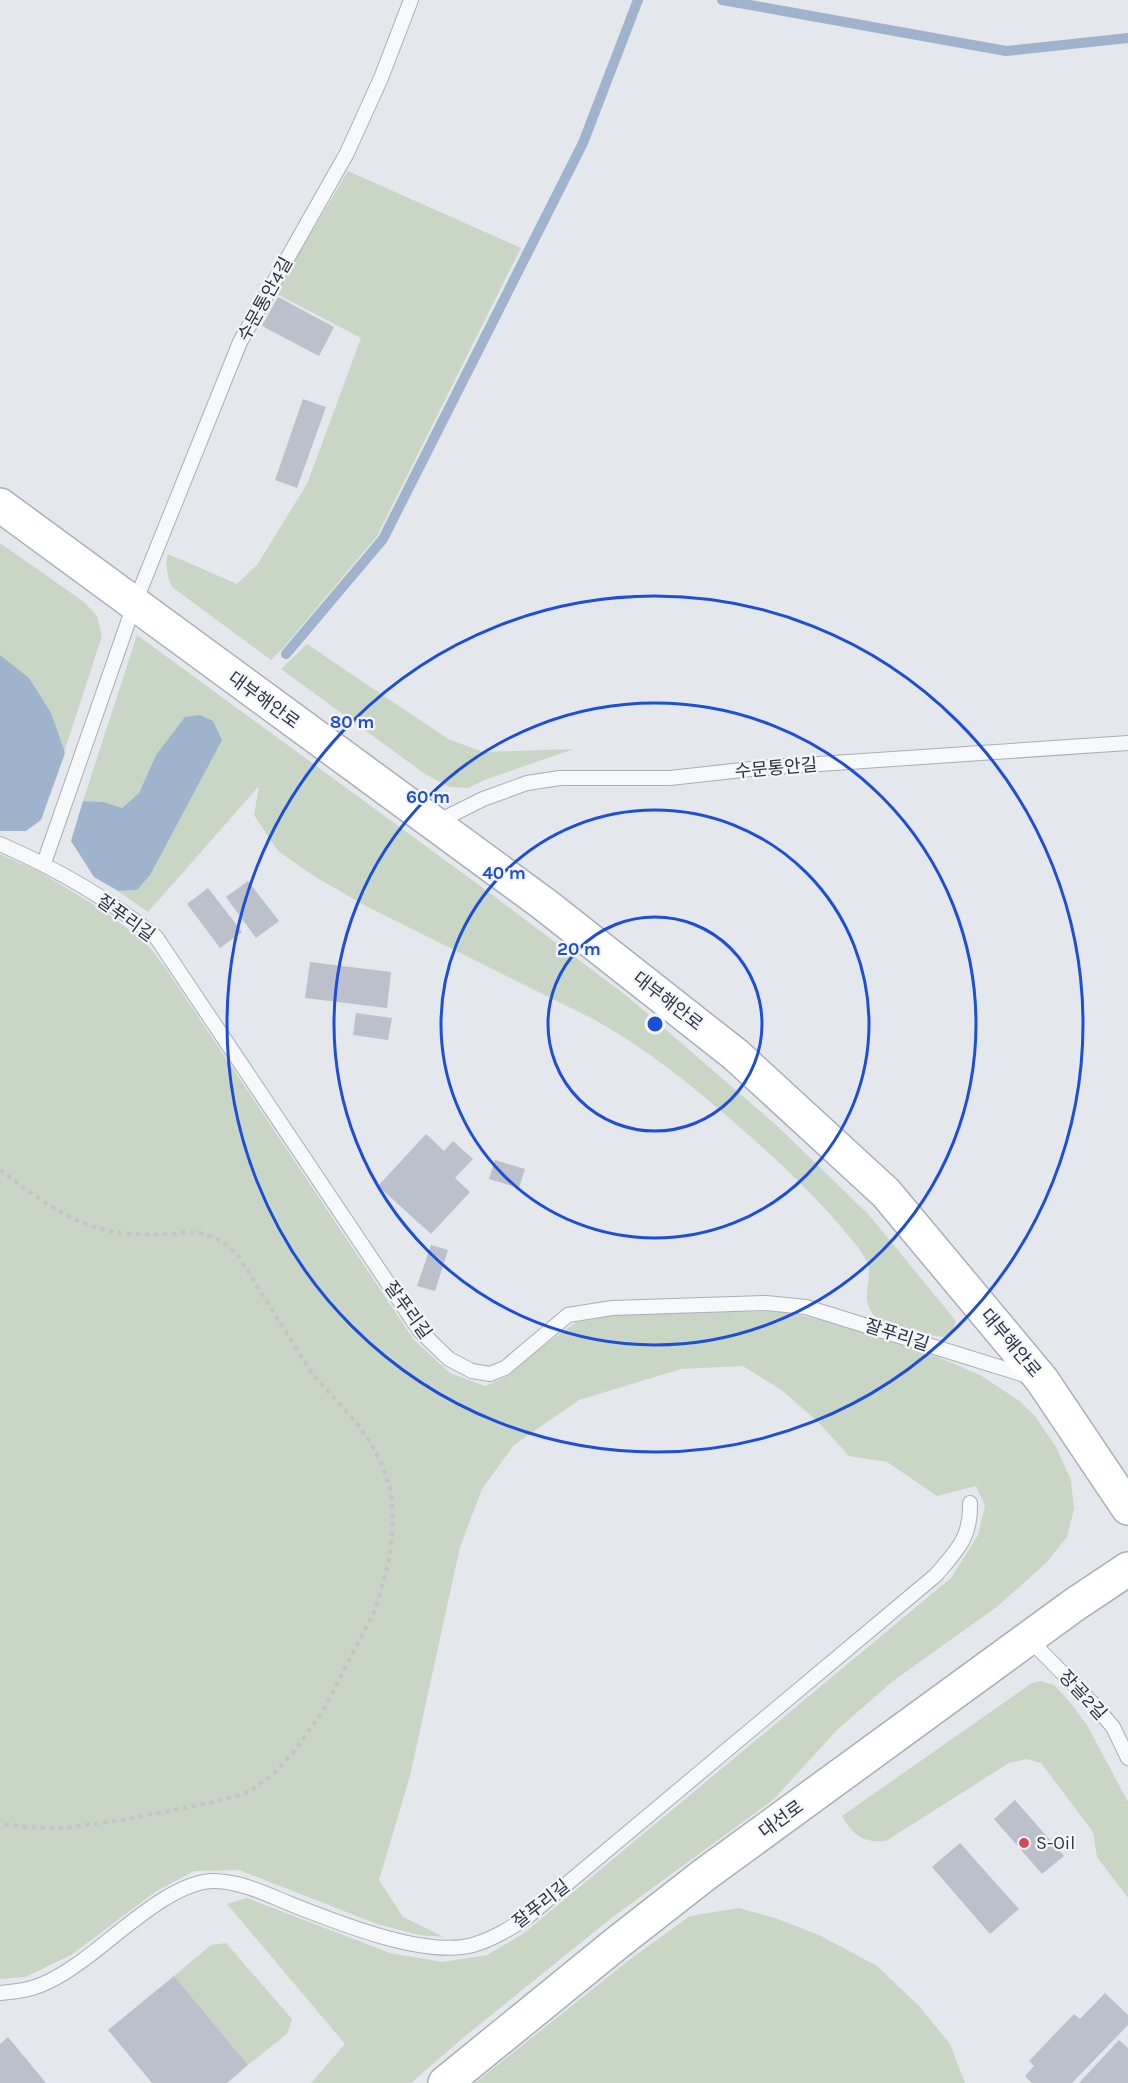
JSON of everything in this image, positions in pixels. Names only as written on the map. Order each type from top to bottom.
[{"type":"street","name":"대부해안로","points":[[0,505],[544,904],[736,1055],[886,1193],[1042,1380],[1128,1508]]},
{"type":"street","name":"대선로","points":[[445,2083],[616,1943],[704,1875],[1128,1569]]},
{"type":"lane","name":"수문통안4길","points":[[134,605],[240,342],[347,153],[381,78],[411,0]]},
{"type":"lane","points":[[44,863],[134,605]]},
{"type":"lane","name":"수문통안길","points":[[433,824],[483,799],[527,783],[560,778],[669,778],[760,768],[1128,743]]},
{"type":"lane","name":"잘푸리길","points":[[0,844],[44,863],[136,921],[156,937],[420,1331],[449,1359],[464,1367],[489,1374],[505,1368],[568,1316],[612,1308],[766,1303],[806,1307],[1042,1380]]},
{"type":"lane","name":"잘푸리길","points":[[0,1994],[32,1988],[75,1966],[161,1902],[186,1887],[213,1881],[246,1885],[290,1904],[394,1941],[438,1947],[471,1945],[501,1934],[526,1918],[936,1575],[959,1548],[970,1521],[970,1503]]},
{"type":"lane","name":"장골2길","points":[[1029,1639],[1094,1704],[1113,1727],[1128,1758]]},
{"type":"path","points":[[0,1170],[66,1215],[87,1226],[111,1232],[146,1235],[196,1233],[211,1236],[237,1254],[313,1375],[338,1401],[370,1442],[382,1464],[391,1492],[393,1520],[390,1556],[376,1608],[324,1709],[296,1749],[274,1774],[249,1792],[216,1802],[122,1820],[65,1828],[0,1824]]},
{"type":"green space","points":[[348,171],[521,248],[377,536],[271,660],[172,587],[167,570],[167,558],[168,554],[237,584],[257,565],[307,484],[361,338],[275,293]]},
{"type":"green space","points":[[0,543],[84,602],[97,616],[102,636],[50,795],[0,786]]},
{"type":"green space","points":[[137,635],[628,997],[776,1125],[869,1215],[956,1321],[953,1330],[943,1337],[936,1336],[900,1329],[878,1319],[872,1313],[867,1301],[868,1265],[860,1250],[840,1225],[768,1152],[704,1096],[651,1056],[595,1020],[366,906],[314,876],[278,851],[254,815],[259,786],[148,912],[118,891],[137,890],[156,755],[139,793],[122,808],[104,802],[83,801]]},
{"type":"green space","points":[[307,644],[448,739],[483,752],[574,749],[487,779],[468,788],[450,787],[425,774],[281,669]]},
{"type":"green space","points":[[0,854],[40,872],[104,911],[146,943],[165,967],[414,1340],[450,1373],[485,1386],[508,1376],[576,1322],[622,1314],[782,1311],[826,1321],[938,1357],[980,1375],[1018,1400],[1035,1416],[1056,1447],[1071,1480],[1074,1509],[1067,1537],[1046,1563],[998,1606],[893,1681],[837,1730],[773,1800],[614,1916],[464,2037],[411,2083],[311,2083],[345,2044],[227,1904],[247,1898],[390,1953],[442,1962],[487,1955],[523,1934],[951,1578],[978,1535],[985,1506],[976,1486],[937,1496],[887,1462],[849,1456],[820,1424],[784,1392],[743,1366],[681,1369],[579,1400],[514,1445],[482,1489],[460,1547],[410,1776],[379,1880],[403,1917],[444,1937],[419,1935],[377,1924],[239,1870],[194,1871],[155,1892],[71,1955],[25,1977],[0,1979]]},
{"type":"green space","points":[[1041,1681],[1054,1685],[1087,1725],[1128,1802],[1128,1898],[1097,1857],[1093,1832],[1041,1763],[1027,1759],[1009,1763],[886,1841],[865,1839],[850,1828],[842,1816],[1032,1683]]},
{"type":"green space","points":[[739,1908],[775,1918],[821,1936],[877,1966],[919,2006],[950,2044],[965,2083],[475,2083],[633,1957],[690,1916]]},
{"type":"green space","points":[[226,1943],[292,2019],[287,2034],[248,2065],[174,1976],[211,1945]]},
{"type":"water","points":[[0,655],[29,678],[51,713],[65,753],[41,820],[26,831],[0,831]]},
{"type":"water","points":[[200,715],[213,721],[222,740],[150,875],[137,890],[118,891],[94,877],[71,841],[83,801],[104,802],[122,808],[139,793],[156,755],[185,717]]},
{"type":"building","points":[[278,297],[334,327],[319,356],[262,326]]},
{"type":"building","points":[[303,399],[326,407],[297,488],[275,480]]},
{"type":"building","points":[[248,881],[279,921],[256,938],[226,897]]},
{"type":"building","points":[[208,888],[242,932],[220,948],[187,904]]},
{"type":"building","points":[[310,962],[391,972],[387,1008],[305,998]]},
{"type":"building","points":[[356,1013],[392,1018],[388,1040],[353,1035]]},
{"type":"building","points":[[426,1134],[444,1151],[453,1141],[473,1159],[455,1178],[470,1192],[431,1234],[378,1186]]},
{"type":"building","points":[[495,1160],[525,1169],[519,1188],[489,1179]]},
{"type":"building","points":[[431,1245],[448,1250],[435,1291],[417,1286]]},
{"type":"building","points":[[1015,1800],[1064,1856],[1042,1874],[994,1819]]},
{"type":"building","points":[[960,1843],[1019,1909],[990,1934],[932,1867]]},
{"type":"building","points":[[174,1976],[248,2065],[227,2083],[152,2083],[108,2030]]},
{"type":"building","points":[[1105,1993],[1128,2015],[1128,2025],[1072,2083],[1032,2083],[1025,2076],[1034,2066],[1029,2061],[1074,2014],[1080,2019]]},
{"type":"building","points":[[8,2037],[46,2083],[0,2083],[0,2044]]},
{"type":"building","points":[[1119,2040],[1128,2048],[1128,2083],[1079,2083]]},
{"type":"waterway","points":[[286,654],[383,539],[583,143],[638,0]]},
{"type":"waterway","points":[[722,0],[1006,51],[1128,38]]},
{"type":"place","name":"S-Oil","points":[[1024,1843]]}]
